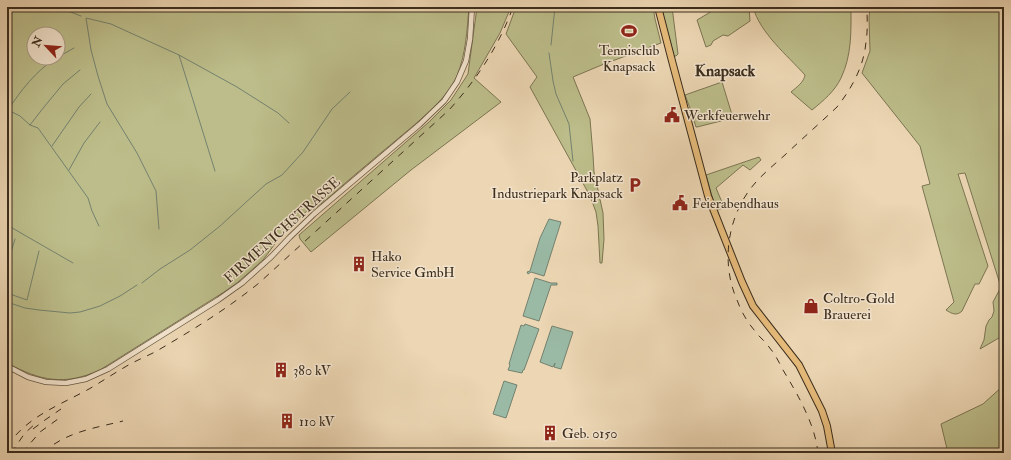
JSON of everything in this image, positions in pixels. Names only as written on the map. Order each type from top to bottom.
[{"type":"main road","points":[[658,7],[708,196],[753,306],[799,365],[822,411],[827,426],[832,453]]},
{"type":"street","name":"FIRMENICHSTRASSE","points":[[7,366],[28,377],[46,382],[61,383],[86,379],[108,369],[218,300],[242,282],[266,262],[314,214],[419,125],[444,101],[457,82],[466,61],[470,39],[472,7]]},
{"type":"green space","points":[[7,7],[469,7],[466,42],[462,59],[457,76],[445,95],[420,120],[325,201],[312,210],[326,197],[322,192],[319,197],[320,199],[283,233],[263,260],[237,283],[100,370],[87,375],[64,380],[42,377],[7,363]]},
{"type":"green space","points":[[477,7],[511,7],[500,33],[474,78],[501,102],[411,170],[311,252],[300,239],[299,235],[429,122],[451,100],[468,74]]},
{"type":"green space","points":[[516,7],[653,7],[661,43],[573,77],[590,119],[594,172],[603,213],[604,239],[602,263],[600,263],[596,212],[590,196],[530,87],[537,77],[506,34]]},
{"type":"green space","points":[[661,7],[672,7],[678,54],[676,56],[674,56]]},
{"type":"green space","points":[[719,7],[749,7],[750,21],[728,36],[723,35],[713,41],[711,45],[706,47],[697,20]]},
{"type":"green space","points":[[753,7],[851,7],[850,43],[845,69],[832,91],[812,110],[791,92],[802,82],[805,75],[782,52],[768,35]]},
{"type":"green space","points":[[870,7],[1004,7],[1004,335],[980,349],[984,340],[986,326],[994,311],[993,302],[1000,289],[1000,284],[965,173],[958,174],[988,266],[979,284],[975,284],[962,311],[958,314],[954,314],[946,310],[954,302],[922,186],[930,184],[920,146],[862,73],[870,51]]},
{"type":"green space","points":[[722,82],[733,118],[696,127],[685,95]]},
{"type":"green space","points":[[759,157],[761,160],[750,170],[743,165],[716,188],[724,207],[716,211],[706,175]]},
{"type":"green space","points":[[1004,385],[1004,453],[948,453],[941,424],[983,404]]},
{"type":"shaded area","points":[[549,219],[561,222],[544,276],[531,272],[528,274],[527,272],[530,271],[540,238]]},
{"type":"shaded area","points":[[535,278],[551,283],[557,283],[557,285],[551,285],[539,321],[523,316]]},
{"type":"shaded area","points":[[525,324],[539,329],[522,373],[508,370],[521,325],[524,326]]},
{"type":"shaded area","points":[[552,326],[573,332],[561,369],[554,367],[555,363],[553,367],[540,362]]},
{"type":"shaded area","points":[[504,381],[517,385],[506,418],[493,414]]},
{"type":"waterway","points":[[51,7],[81,16]]},
{"type":"waterway","points":[[551,45],[555,7]]},
{"type":"waterway","points":[[159,229],[156,191],[137,153],[107,104],[91,50],[86,18],[111,24],[179,55],[237,87],[278,113],[289,123]]},
{"type":"waterway","points":[[66,52],[74,48]]},
{"type":"waterway","points":[[549,53],[556,94],[569,124],[573,161]]},
{"type":"waterway","points":[[179,55],[215,171]]},
{"type":"waterway","points":[[46,66],[29,81],[8,110],[20,116],[30,125],[38,128],[88,198],[99,226]]},
{"type":"waterway","points":[[30,125],[63,84],[80,70]]},
{"type":"waterway","points":[[142,283],[160,269],[190,250],[220,226],[266,184],[282,175],[303,152],[332,109],[350,92]]},
{"type":"waterway","points":[[52,146],[79,107],[91,94]]},
{"type":"waterway","points":[[69,170],[84,143],[100,122]]},
{"type":"waterway","points":[[7,225],[73,263]]},
{"type":"waterway","points":[[7,266],[15,239]]},
{"type":"waterway","points":[[7,293],[27,300],[39,251]]},
{"type":"waterway","points":[[7,302],[25,308],[39,310],[70,313],[80,312],[100,306],[137,285]]},
{"type":"railway","points":[[7,446],[15,436],[34,419],[182,336],[222,311],[259,283],[449,110],[486,62],[501,35],[513,7]]},
{"type":"railway","points":[[818,453],[810,421],[800,400],[775,355],[744,316],[732,286],[729,272],[729,242],[736,214],[751,188],[763,174],[837,107],[848,92],[863,60],[867,33],[867,7]]},
{"type":"railway","points":[[33,429],[61,409]]},
{"type":"railway","points":[[22,453],[40,432],[58,419]]},
{"type":"railway","points":[[43,453],[61,440],[71,435],[123,421]]},
{"type":"railway","points":[[11,453],[25,433],[35,424]]},
{"type":"place","name":"Tennisclub Knapsack","points":[[629,31]]},
{"type":"place","name":"Werkfeuerwehr","points":[[672,115]]},
{"type":"place","name":"Parkplatz Industriepark Knapsack","points":[[635,185]]},
{"type":"place","name":"Feierabendhaus","points":[[680,203]]},
{"type":"place","name":"Hako Service GmbH","points":[[359,264]]},
{"type":"place","name":"Coltro-Gold Brauerei","points":[[811,306]]},
{"type":"place","name":"380 kV","points":[[281,370]]},
{"type":"place","name":"110 kV","points":[[287,421]]},
{"type":"place","name":"Geb. 0150","points":[[550,433]]},
{"type":"district","name":"Knapsack","points":[[725,71]]}]
